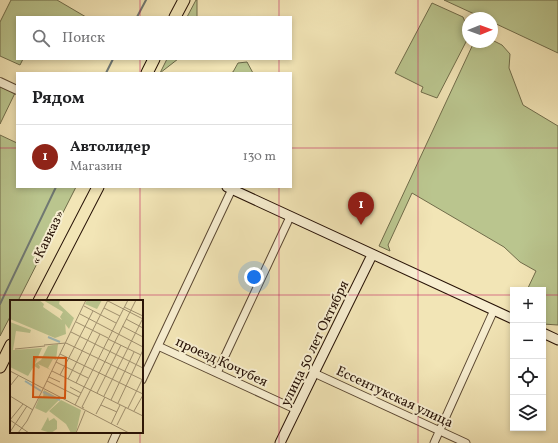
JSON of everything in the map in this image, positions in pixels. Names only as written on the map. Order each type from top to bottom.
[{"type":"highway","points":[[176,16],[184,0]]},
{"type":"highway","points":[[182,16],[190,0]]},
{"type":"highway","points":[[148,72],[154,60]]},
{"type":"highway","points":[[156,72],[162,60]]},
{"type":"highway","name":"«Кавказ»","points":[[34,300],[90,188]]},
{"type":"highway","points":[[40,300],[97,188]]},
{"type":"highway","points":[[0,377],[7,362],[10,349]]},
{"type":"main road","points":[[230,188],[510,318]]},
{"type":"main road","name":"улица 50 лет Октября","points":[[280,443],[372,255]]},
{"type":"main road","points":[[546,334],[558,340]]},
{"type":"street","points":[[0,82],[16,90]]},
{"type":"street","points":[[143,378],[230,188]]},
{"type":"street","points":[[217,373],[290,217]]},
{"type":"street","points":[[434,443],[494,310]]},
{"type":"street","name":"проезд Кочубея","points":[[158,346],[297,410]]},
{"type":"street","name":"Ессентукская улица","points":[[314,373],[466,443]]},
{"type":"street","points":[[112,443],[117,433]]},
{"type":"green space","points":[[11,0],[57,0],[84,16],[16,16],[16,60],[22,60],[20,65],[0,56],[0,22]]},
{"type":"green space","points":[[196,0],[197,0],[197,16],[188,16]]},
{"type":"green space","points":[[444,0],[558,0],[558,53],[498,25],[498,12],[470,12]]},
{"type":"green space","points":[[432,3],[462,17],[463,48],[437,98],[421,92],[423,87],[395,73]]},
{"type":"green space","points":[[498,43],[502,45],[510,54],[509,68],[523,105],[558,126],[558,325],[546,324],[546,287],[528,287],[536,271],[520,262],[504,247],[412,193],[388,245],[390,251],[379,246],[471,48],[498,48]]},
{"type":"green space","points":[[166,60],[177,60],[161,72]]},
{"type":"green space","points":[[247,62],[252,72],[233,72],[238,63]]},
{"type":"green space","points":[[0,87],[15,93],[0,124]]},
{"type":"green space","points":[[0,135],[16,143],[16,188],[75,188],[19,300],[10,300],[10,317],[0,336]]},
{"type":"waterway","points":[[138,16],[146,0]]},
{"type":"waterway","points":[[106,72],[112,60]]},
{"type":"waterway","points":[[0,304],[56,188]]},
{"type":"place","name":"Автолидер","points":[[361,225]]}]
